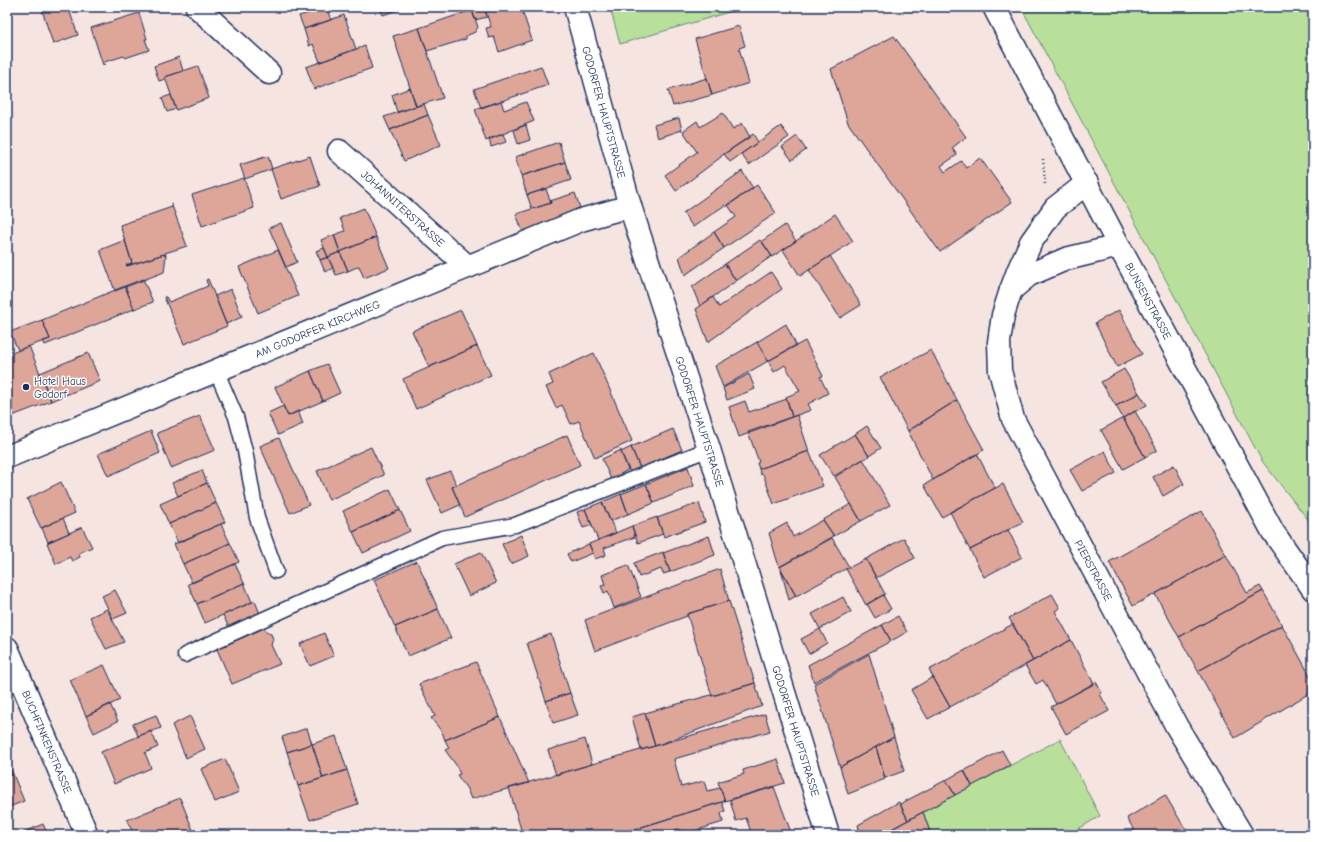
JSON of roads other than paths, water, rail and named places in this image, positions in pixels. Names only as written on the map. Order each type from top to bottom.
[{"type":"street","points":[[197,7],[269,73]]},
{"type":"street","name":"GODORFER HAUPTSTRASSE","points":[[575,7],[630,206],[708,449],[828,835]]},
{"type":"street","name":"BUNSENSTRASSE","points":[[994,7],[1119,246],[1273,532],[1313,589]]},
{"type":"street","name":"JOHANNITERSTRASSE","points":[[338,151],[468,267]]},
{"type":"street","name":"PIERSTRASSE","points":[[1087,183],[1055,208],[1031,242],[1018,271],[1003,315],[999,342],[1000,371],[1013,419],[1177,727],[1242,835]]},
{"type":"street","name":"AM GODORFER KIRCHWEG","points":[[7,457],[581,220],[630,206]]},
{"type":"street","points":[[1011,290],[1029,275],[1066,259],[1119,246]]},
{"type":"street","name":"BUCHFINKENSTRASSE","points":[[7,648],[87,835]]},
{"type":"lane","points":[[216,370],[236,417],[245,451],[258,518],[276,571]]},
{"type":"lane","points":[[185,655],[442,538],[514,525],[708,449]]},
{"type":"place","name":"Hotel Haus Godorf","points":[[26,387]]}]
